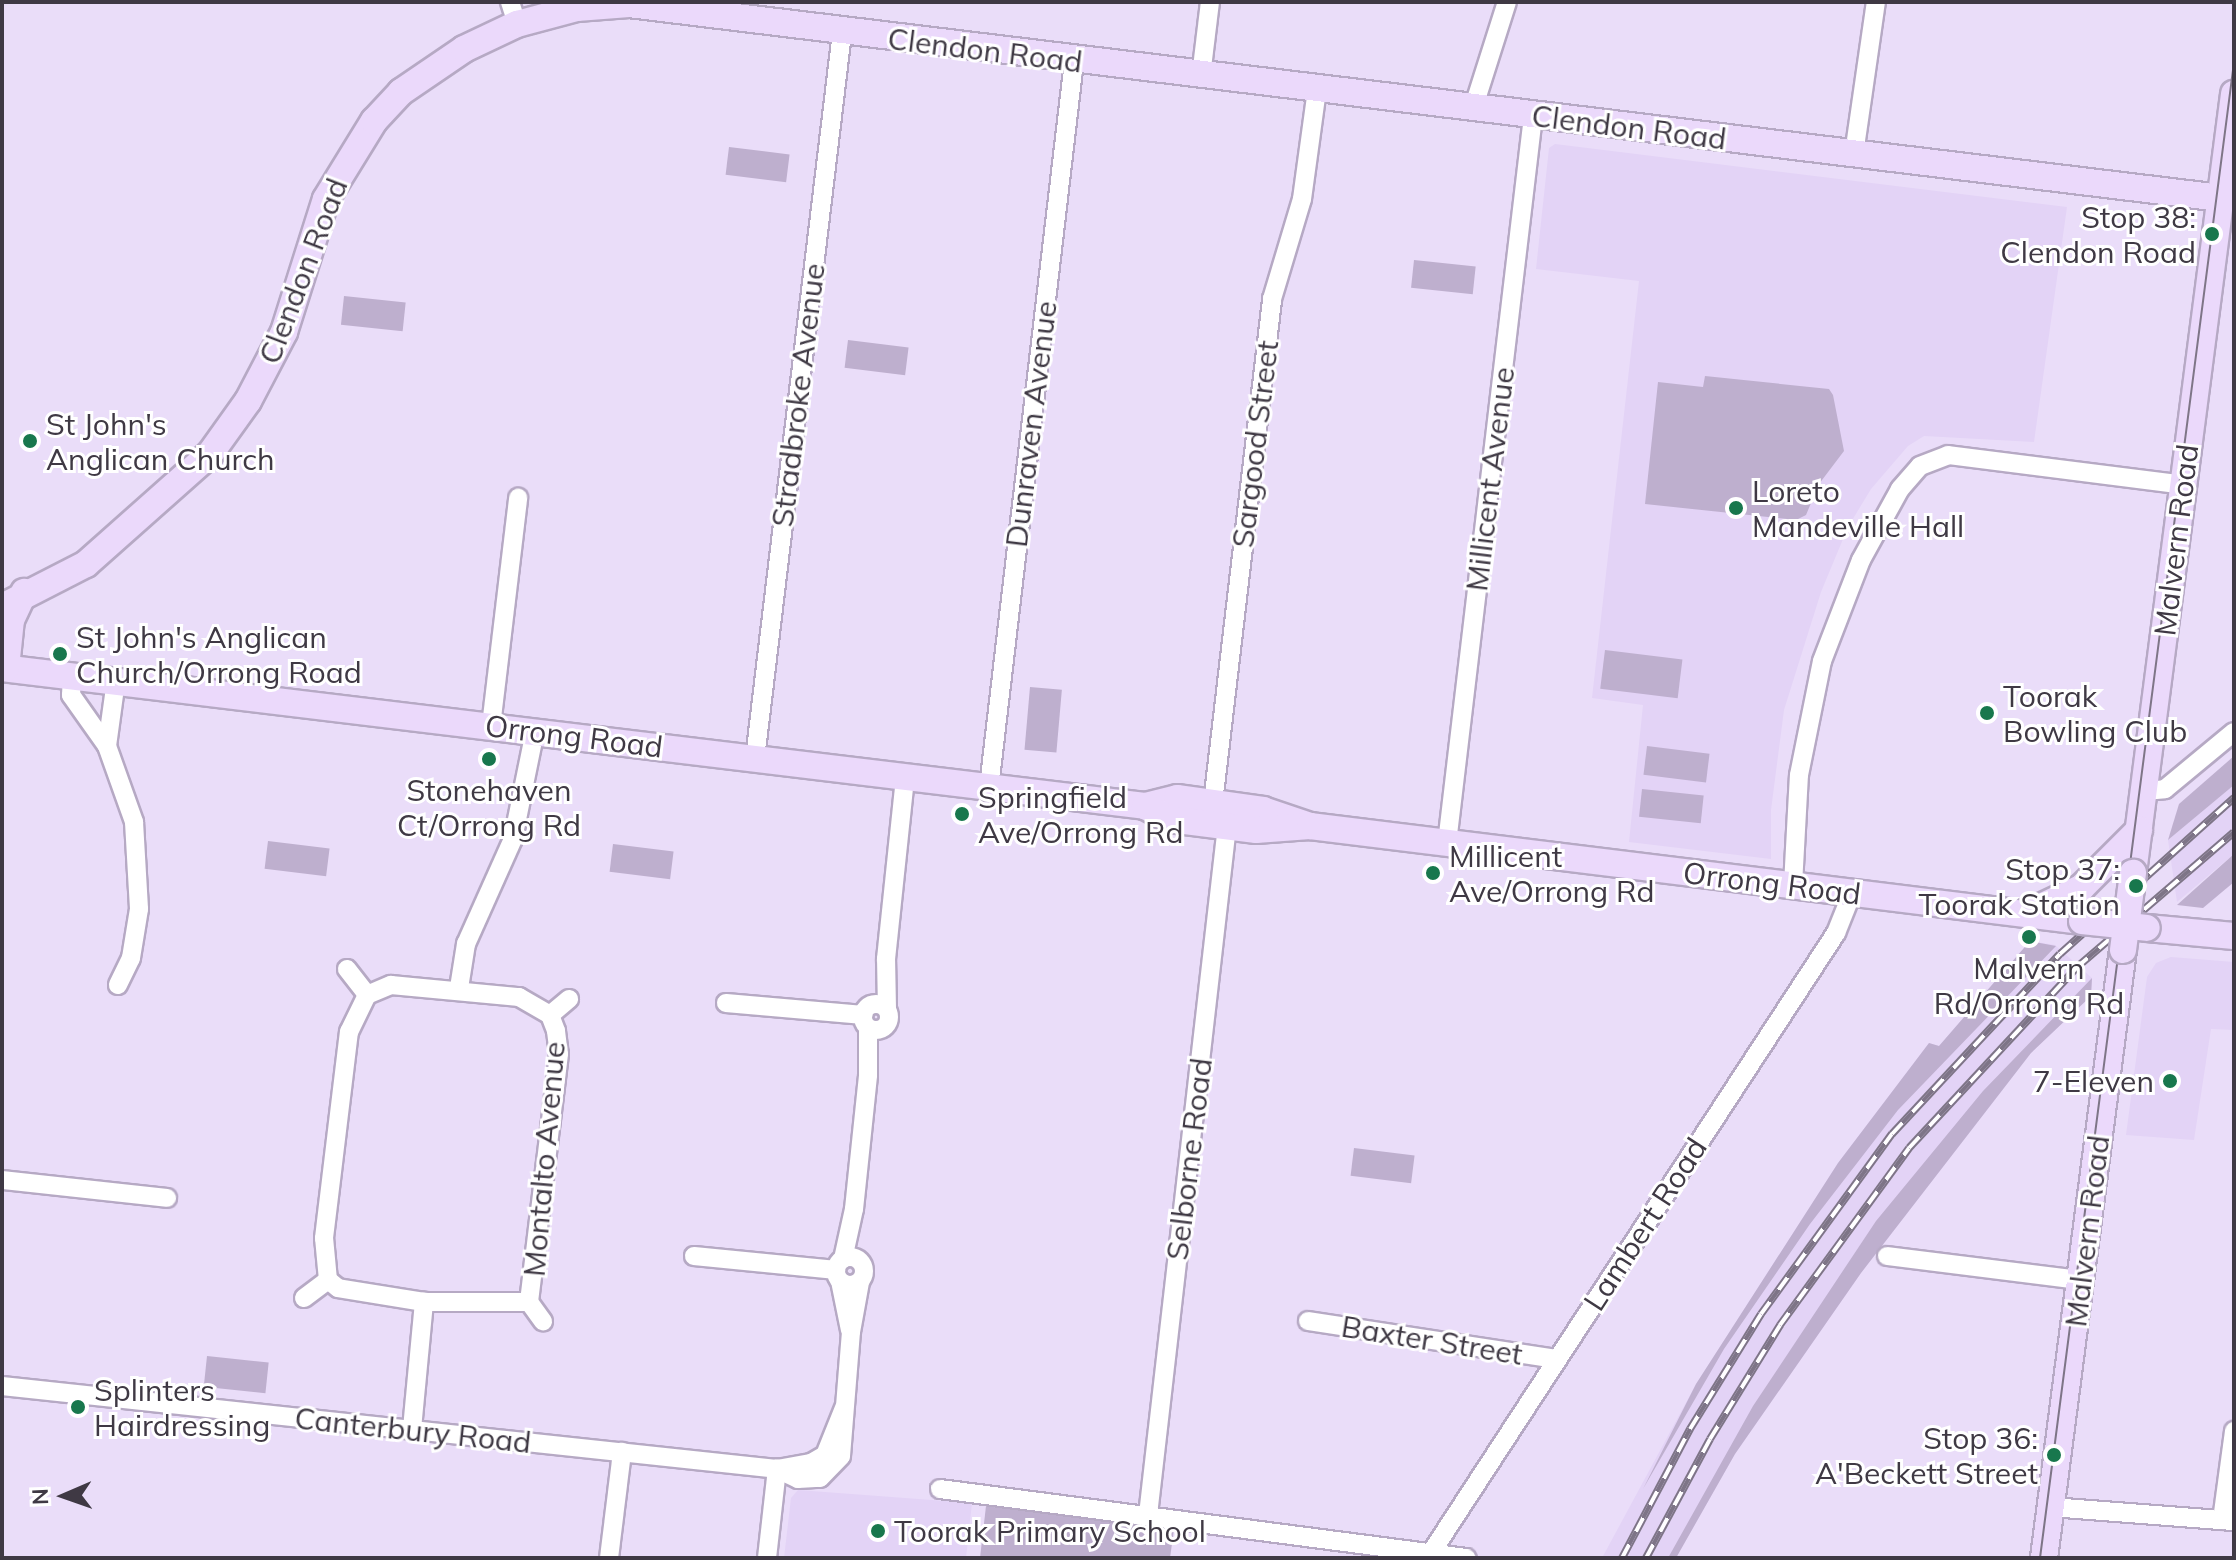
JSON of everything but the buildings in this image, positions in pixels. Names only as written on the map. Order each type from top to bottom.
[{"type":"main road","name":"Clendon Road","points":[[4,668],[13,600],[86,564],[210,454],[270,361],[290,318],[326,199],[374,121],[433,69],[514,13],[613,3],[2227,199]]},
{"type":"main road","name":"Malvern Road","points":[[2044,1558],[2132,935],[2133,873],[2184,485],[2227,199],[2234,94]]},
{"type":"main road","name":"Orrong Road","points":[[4,668],[1145,806],[1177,798],[1220,815],[1263,810],[1310,826],[2082,921],[2132,935],[2234,936]]},
{"type":"main road","points":[[2025,914],[2081,888],[2139,830]]},
{"type":"street","points":[[1201,76],[1210,2]]},
{"type":"street","points":[[1473,109],[1507,2]]},
{"type":"street","points":[[1854,154],[1876,2]]},
{"type":"street","name":"Stradbroke Avenue","points":[[755,758],[842,33]]},
{"type":"street","name":"Dunraven Avenue","points":[[989,787],[1074,61]]},
{"type":"street","name":"Sargood Street","points":[[1220,815],[1272,299],[1302,199],[1317,90]]},
{"type":"street","name":"Millicent Avenue","points":[[1447,843],[1533,116]]},
{"type":"street","points":[[1793,885],[1799,775],[1822,661],[1867,547],[1920,466],[1948,455],[2184,485]]},
{"type":"street","points":[[491,726],[518,498]]},
{"type":"street","points":[[72,676],[71,695],[107,746],[126,789],[140,877],[136,936],[118,985]]},
{"type":"street","points":[[107,746],[116,680]]},
{"type":"street","points":[[459,988],[466,944],[517,825],[535,731]]},
{"type":"street","points":[[2144,791],[2165,789],[2234,732]]},
{"type":"street","points":[[851,1332],[840,1270],[854,1209],[875,1016],[886,959],[905,777]]},
{"type":"street","name":"Selborne Road","points":[[1148,1515],[1220,815]]},
{"type":"street","name":"Lambert Road","points":[[1431,1553],[1836,933],[1852,893]]},
{"type":"street","points":[[304,1298],[328,1280],[324,1238],[349,1032],[355,1010],[367,995],[347,969]]},
{"type":"street","name":"Montalto Avenue","points":[[367,995],[401,984],[459,988],[519,997],[550,1015],[559,1054],[529,1302],[543,1321]]},
{"type":"street","name":"Montalto Avenue","points":[[550,1015],[569,999]]},
{"type":"street","points":[[726,1003],[875,1016]]},
{"type":"street","points":[[2,1180],[167,1198]]},
{"type":"street","points":[[851,1332],[862,1274],[854,1209]]},
{"type":"street","points":[[694,1256],[840,1270],[857,1258],[862,1274]]},
{"type":"street","points":[[1887,1256],[2081,1280]]},
{"type":"street","points":[[840,1270],[852,1285],[862,1274]]},
{"type":"street","name":"Montalto Avenue","points":[[328,1280],[338,1288],[424,1302],[529,1302]]},
{"type":"street","points":[[412,1429],[424,1302]]},
{"type":"street","name":"Baxter Street","points":[[1308,1321],[1446,1338],[1557,1359]]},
{"type":"street","name":"Canterbury Road","points":[[2,1386],[777,1469],[811,1463],[825,1455],[844,1408],[851,1332]]},
{"type":"street","points":[[2051,1507],[2228,1521],[2234,1431]]},
{"type":"street","points":[[609,1558],[622,1452]]},
{"type":"street","points":[[767,1558],[777,1469]]},
{"type":"street","points":[[940,1489],[1466,1558]]},
{"type":"shaded area","name":"Loreto Mandeville Hall","points":[[1555,144],[2067,207],[2034,442],[1924,436],[1908,446],[1871,489],[1848,527],[1821,592],[1784,710],[1771,810],[1771,859],[1629,842],[1643,705],[1592,698],[1639,281],[1536,269],[1549,148]]},
{"type":"shaded area","points":[[729,147],[790,154],[786,182],[726,175]]},
{"type":"shaded area","points":[[1414,260],[1476,266],[1473,294],[1411,288]]},
{"type":"shaded area","points":[[344,296],[406,302],[403,331],[341,325]]},
{"type":"shaded area","points":[[848,340],[909,347],[905,375],[845,368]]},
{"type":"shaded area","points":[[1705,376],[1829,389],[1833,395],[1844,451],[1819,484],[1806,515],[1796,520],[1645,504],[1658,382],[1703,387]]},
{"type":"shaded area","points":[[1605,650],[1682,660],[1678,698],[1600,689]]},
{"type":"shaded area","points":[[1030,687],[1062,690],[1056,753],[1025,750]]},
{"type":"shaded area","points":[[1647,746],[1710,754],[1706,782],[1643,775]]},
{"type":"shaded area","points":[[2234,756],[2234,785],[2168,840],[2179,804]]},
{"type":"shaded area","points":[[2234,785],[2234,854],[2177,902],[2168,840]]},
{"type":"shaded area","points":[[1642,789],[1704,795],[1701,823],[1639,817]]},
{"type":"shaded area","points":[[268,841],[330,849],[326,876],[265,869]]},
{"type":"shaded area","points":[[613,844],[674,851],[670,879],[610,872]]},
{"type":"shaded area","points":[[2234,854],[2234,882],[2203,908],[2177,905]]},
{"type":"shaded area","points":[[2030,941],[2055,945],[2092,978],[2091,996],[2031,1053],[1861,1273],[1735,1454],[1676,1558],[1602,1558],[1696,1384],[1838,1163],[1929,1043],[1939,1046]]},
{"type":"shaded area","points":[[2030,941],[2056,946],[1898,1110],[1810,1224],[1724,1349],[1643,1489],[1696,1384],[1838,1163],[1929,1043],[1939,1046]]},
{"type":"shaded area","points":[[2171,957],[2234,962],[2234,1030],[2211,1029],[2194,1140],[2126,1135],[2147,977],[2156,963]]},
{"type":"shaded area","points":[[2092,978],[2091,996],[2031,1053],[1861,1273],[1735,1454],[1676,1558],[1668,1558],[1753,1406],[1876,1221],[1983,1091]]},
{"type":"shaded area","points":[[1354,1148],[1415,1155],[1411,1183],[1351,1176]]},
{"type":"shaded area","points":[[207,1356],[269,1362],[265,1393],[204,1387]]},
{"type":"shaded area","name":"Toorak Primary School","points":[[798,1490],[972,1503],[966,1558],[784,1558],[791,1498]]},
{"type":"shaded area","points":[[986,1506],[1174,1529],[1170,1558],[980,1558]]},
{"type":"tram line","points":[[2,8],[3,2]]},
{"type":"tram line","points":[[2040,1558],[2234,63]]},
{"type":"railway","points":[[1622,1558],[1690,1429],[1761,1314],[1892,1134],[2060,954],[2234,798]]},
{"type":"railway","points":[[1646,1558],[1710,1439],[1780,1325],[1909,1148],[2076,968],[2234,832]]},
{"type":"place","name":"Stop 38: Clendon Road","points":[[2212,234]]},
{"type":"place","name":"St John's Anglican Church","points":[[30,441]]},
{"type":"place","name":"Loreto Mandeville Hall","points":[[1736,508]]},
{"type":"place","name":"St John's Anglican Church/Orrong Road","points":[[60,654]]},
{"type":"place","name":"Toorak Bowling Club","points":[[1987,713]]},
{"type":"place","name":"Stonehaven Ct/Orrong Rd","points":[[489,759]]},
{"type":"place","name":"Springfield Ave/Orrong Rd","points":[[962,814]]},
{"type":"place","name":"Millicent Ave/Orrong Rd","points":[[1433,873]]},
{"type":"place","name":"Stop 37: Toorak Station","points":[[2136,886]]},
{"type":"place","name":"Malvern Rd/Orrong Rd","points":[[2029,937]]},
{"type":"place","name":"7-Eleven","points":[[2170,1081]]},
{"type":"place","name":"Splinters Hairdressing","points":[[78,1407]]},
{"type":"place","name":"Stop 36: A'Beckett Street","points":[[2054,1455]]},
{"type":"place","name":"Toorak Primary School","points":[[878,1531]]}]
